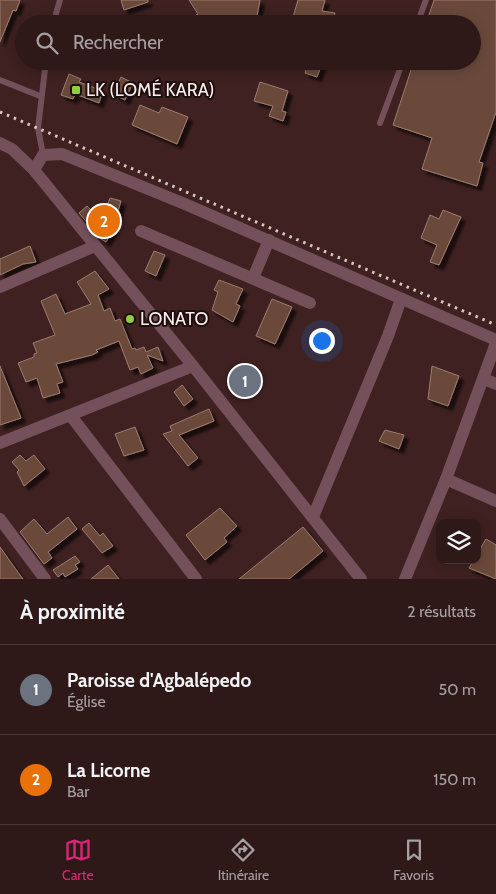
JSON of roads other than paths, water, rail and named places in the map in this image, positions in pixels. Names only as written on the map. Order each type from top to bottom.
[{"type":"street","points":[[0,143],[12,149],[34,170],[193,366],[361,579]]},
{"type":"street","points":[[34,170],[43,155],[62,154],[269,240],[496,341],[490,382],[446,480],[405,579]]},
{"type":"street","points":[[141,232],[310,303]]},
{"type":"street","points":[[253,278],[269,240]]},
{"type":"street","points":[[0,287],[95,246]]},
{"type":"street","points":[[313,517],[388,336],[401,299]]},
{"type":"street","points":[[0,443],[193,366]]},
{"type":"street","points":[[71,416],[196,579]]},
{"type":"street","points":[[446,480],[496,501]]},
{"type":"street","points":[[0,519],[45,579]]},
{"type":"lane","points":[[56,15],[60,0]]},
{"type":"lane","points":[[420,15],[426,0]]},
{"type":"lane","points":[[43,155],[38,128],[40,96],[44,70]]},
{"type":"lane","points":[[380,123],[400,70]]},
{"type":"lane","points":[[0,80],[40,96]]},
{"type":"railway","points":[[0,112],[496,325]]},
{"type":"place","name":"LK (LOMÉ KARA)","points":[[76,90]]},
{"type":"place","name":"La Licorne","points":[[104,221]]},
{"type":"place","name":"LONATO","points":[[130,319]]},
{"type":"place","name":"Paroisse d'Agbalépedo","points":[[245,381]]}]
